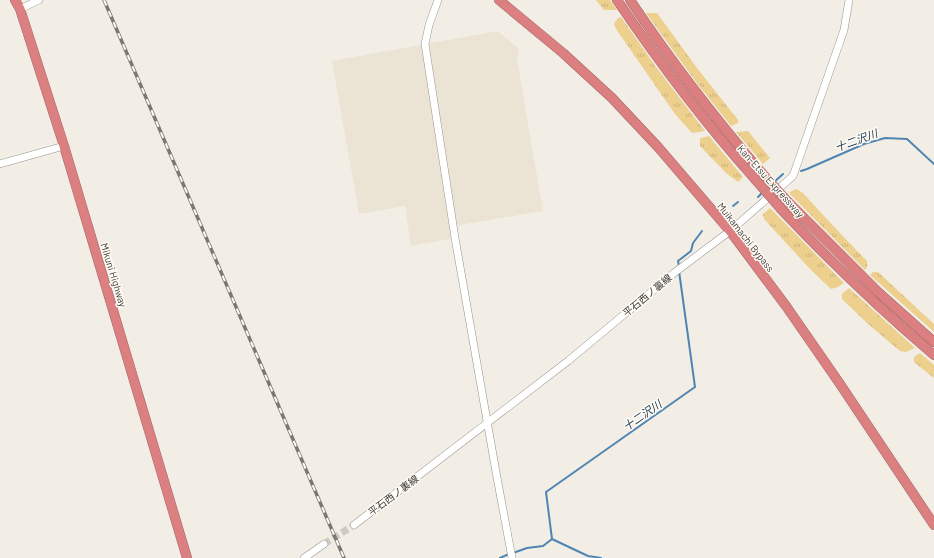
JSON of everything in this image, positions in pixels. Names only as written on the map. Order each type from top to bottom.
[{"type":"highway","name":"Mikuni Highway","points":[[15,0],[20,9],[64,146],[187,558]]},
{"type":"highway","name":"Muikamachi Bypass","points":[[499,0],[563,53],[612,98],[658,147],[730,231],[786,306],[934,524]]},
{"type":"highway","name":"Kan-Etsu Expressway","points":[[617,0],[674,81],[726,147],[780,209],[872,301],[934,355]]},
{"type":"highway","name":"Kan-Etsu Expressway","points":[[630,0],[695,92],[761,172],[815,230],[878,292],[934,342]]},
{"type":"main road","points":[[20,9],[39,0]]},
{"type":"main road","points":[[438,0],[429,25],[425,44],[454,232],[512,558]]},
{"type":"main road","name":"平石西ノ裏線","points":[[354,526],[568,360],[674,273],[730,231],[793,176],[844,30],[849,0]]},
{"type":"main road","points":[[0,164],[64,146]]},
{"type":"main road","points":[[304,558],[324,544]]},
{"type":"shaded area","points":[[498,31],[519,49],[517,59],[543,211],[454,226],[455,238],[411,246],[405,206],[359,214],[332,61]]},
{"type":"green space","points":[[596,0],[610,0],[617,10],[604,10]]},
{"type":"green space","points":[[646,13],[657,13],[697,68],[738,120],[738,123],[731,126],[696,82]]},
{"type":"green space","points":[[621,17],[656,67],[705,131],[692,133],[675,114],[616,29],[614,24],[618,18]]},
{"type":"green space","points":[[748,131],[770,158],[763,164],[736,132]]},
{"type":"green space","points":[[709,136],[743,177],[738,182],[726,173],[700,146],[700,139]]},
{"type":"green space","points":[[795,189],[803,193],[867,261],[867,267],[865,270],[789,193]]},
{"type":"green space","points":[[770,208],[844,283],[831,289],[810,269],[764,219],[763,214]]},
{"type":"green space","points":[[873,272],[878,272],[934,324],[934,332],[870,275]]},
{"type":"green space","points":[[849,288],[915,348],[906,352],[900,351],[868,324],[842,299],[842,294]]},
{"type":"green space","points":[[920,353],[934,365],[934,378],[914,362],[914,357]]},
{"type":"waterway","name":"十二沢川","points":[[801,171],[864,144],[885,138],[907,139],[934,164]]},
{"type":"waterway","name":"十二沢川","points":[[773,183],[783,174]]},
{"type":"waterway","name":"十二沢川","points":[[758,197],[762,193]]},
{"type":"waterway","name":"十二沢川","points":[[733,206],[738,202]]},
{"type":"waterway","name":"十二沢川","points":[[679,266],[678,261],[691,251],[693,243],[702,231]]},
{"type":"waterway","name":"十二沢川","points":[[552,539],[546,492],[695,387],[679,271]]},
{"type":"waterway","points":[[552,539],[588,556],[601,558]]},
{"type":"waterway","name":"十二沢川","points":[[513,553],[527,548],[543,546],[552,539]]},
{"type":"waterway","name":"十二沢川","points":[[500,558],[509,554]]},
{"type":"tunnel","points":[[324,544],[354,525]]},
{"type":"railway","points":[[104,0],[344,558]]}]
